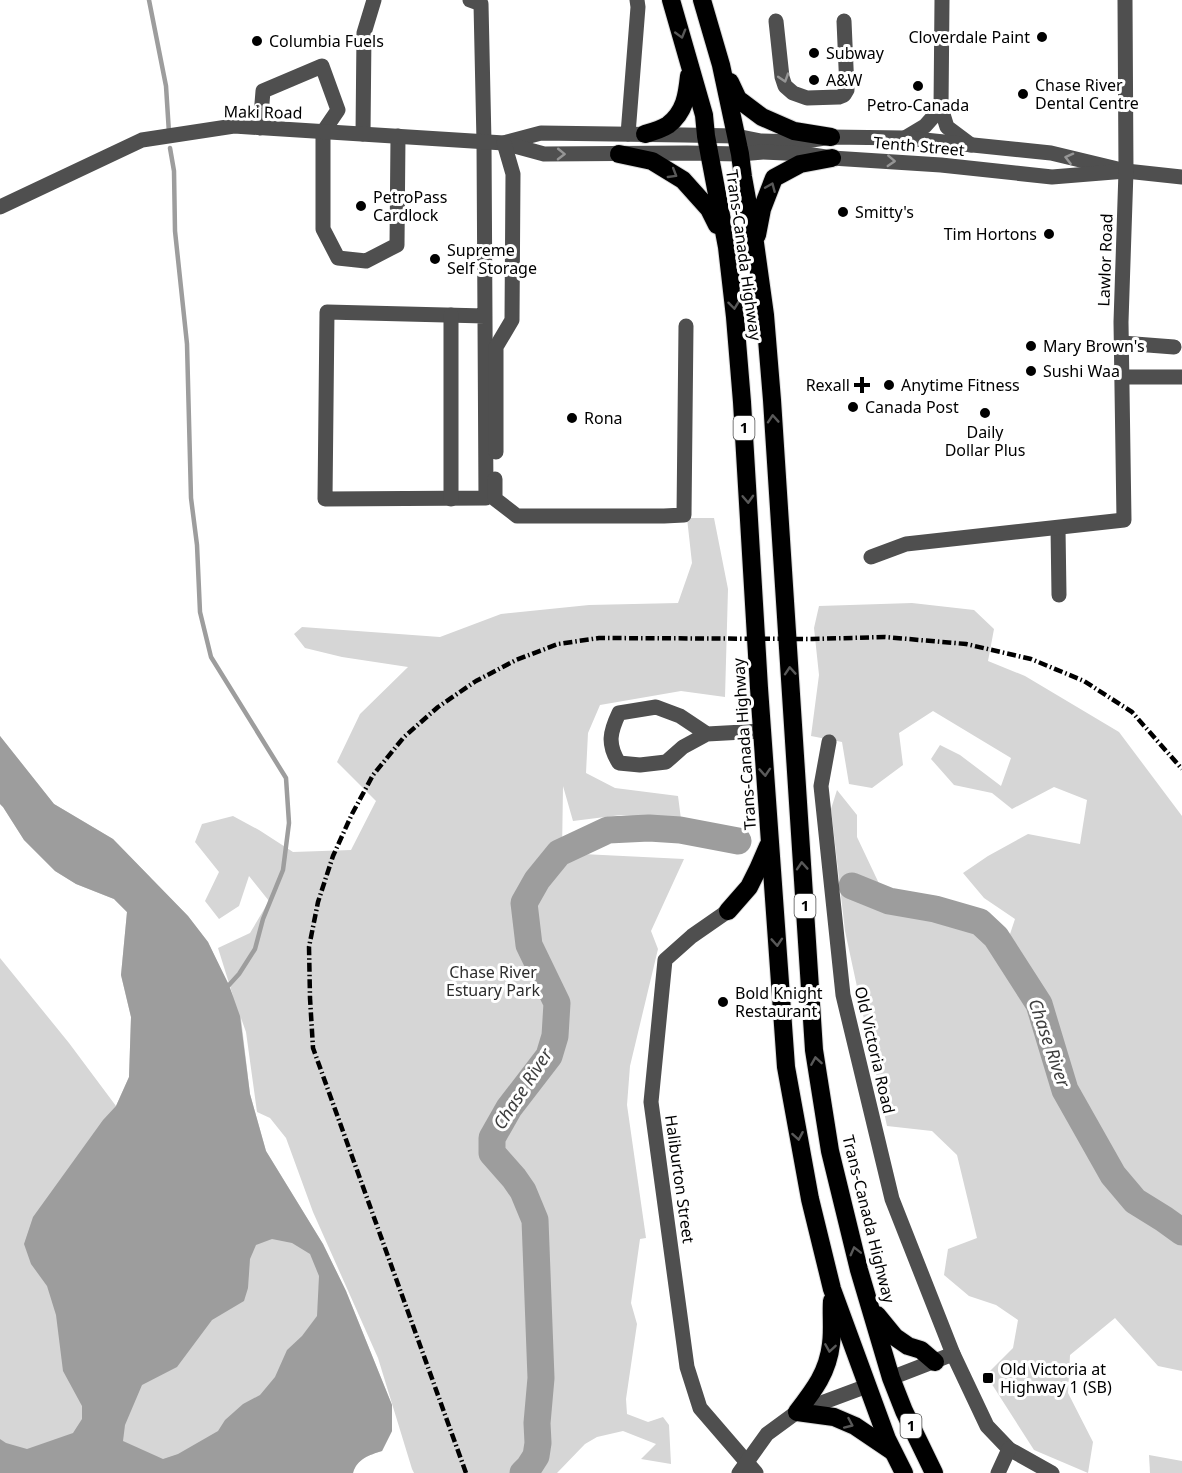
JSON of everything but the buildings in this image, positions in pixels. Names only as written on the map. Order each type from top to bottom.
[{"type":"highway","name":"Trans-Canada Highway","points":[[671,0],[704,116],[727,247],[735,317],[786,1067],[810,1199],[832,1289],[867,1386],[904,1473]]},
{"type":"highway","name":"Trans-Canada Highway","points":[[702,0],[721,65],[738,145],[765,315],[814,1050],[830,1151],[859,1270],[891,1378],[934,1473]]},
{"type":"highway","points":[[721,65],[738,99],[762,117],[794,131],[831,136]]},
{"type":"highway","points":[[636,134],[668,125],[682,109],[687,97],[690,68]]},
{"type":"highway","points":[[619,154],[652,161],[683,180],[709,209],[727,247]]},
{"type":"highway","points":[[755,243],[762,209],[774,178],[800,164],[832,158]]},
{"type":"highway","points":[[728,911],[749,887],[770,842]]},
{"type":"highway","points":[[832,1289],[832,1343],[827,1365],[817,1386],[797,1412],[834,1417],[855,1426],[894,1452]]},
{"type":"highway","points":[[871,1308],[894,1337],[908,1346],[921,1350],[935,1362]]},
{"type":"highway","points":[[867,1386],[891,1378]]},
{"type":"street","points":[[363,134],[364,33],[374,0]]},
{"type":"street","points":[[470,0],[482,4],[484,142],[485,316],[486,498],[325,499],[327,312],[485,316]]},
{"type":"street","points":[[636,134],[637,0]]},
{"type":"street","points":[[942,0],[941,108],[947,127],[971,145]]},
{"type":"street","name":"Lawlor Road","points":[[1058,528],[1124,520],[1122,343],[1126,171],[1125,0]]},
{"type":"street","points":[[776,21],[785,86],[793,93],[807,98],[839,97],[847,90],[844,21]]},
{"type":"street","points":[[260,128],[263,91],[322,66],[338,110],[323,132],[323,229],[338,258],[366,261],[397,245],[398,136]]},
{"type":"street","points":[[905,138],[925,126],[941,108]]},
{"type":"street","name":"Maki Road","points":[[0,207],[142,140],[234,126],[504,143],[544,154],[619,154],[708,145],[738,145]]},
{"type":"street","name":"Maki Road","points":[[504,143],[541,133],[636,134],[708,145]]},
{"type":"street","name":"Tenth Street","points":[[738,145],[761,141],[799,142],[831,136],[905,138],[1052,153],[1126,171],[1182,177]]},
{"type":"street","points":[[504,143],[513,174],[512,320],[496,347],[495,499],[517,516],[684,515],[686,326]]},
{"type":"street","name":"Tenth Street","points":[[738,145],[763,152],[941,165],[1052,177],[1126,171]]},
{"type":"street","points":[[451,499],[452,315]]},
{"type":"street","points":[[1122,343],[1174,347]]},
{"type":"street","points":[[1123,376],[1182,376]]},
{"type":"street","points":[[871,557],[906,544],[1058,528],[1059,595]]},
{"type":"street","points":[[707,734],[680,716],[656,707],[619,713],[611,730],[611,752],[619,763],[640,765],[666,762],[682,747],[707,734],[762,731]]},
{"type":"street","name":"Old Victoria Road","points":[[829,742],[821,786],[843,995],[892,1199],[953,1354],[987,1426],[1009,1449],[1052,1473]]},
{"type":"street","name":"Haliburton Street","points":[[728,911],[692,936],[665,960],[651,1102],[687,1367],[700,1408],[747,1470],[767,1434],[797,1412],[867,1386]]},
{"type":"street","points":[[891,1378],[953,1354]]},
{"type":"street","points":[[998,1473],[1009,1449]]},
{"type":"green space","name":"Chase River Estuary Park","points":[[687,518],[714,518],[728,589],[725,697],[681,691],[600,705],[588,733],[586,773],[615,788],[678,796],[681,819],[621,815],[573,821],[563,786],[562,853],[684,859],[651,931],[658,949],[630,1066],[627,1105],[646,1238],[640,1239],[631,1303],[637,1324],[626,1399],[627,1414],[648,1422],[663,1417],[669,1425],[671,1464],[641,1459],[656,1444],[623,1431],[597,1437],[585,1444],[557,1473],[414,1473],[378,1358],[313,1212],[286,1138],[270,1118],[257,1112],[246,1032],[241,1018],[250,1094],[266,1151],[323,1244],[346,1291],[392,1405],[392,1431],[382,1451],[361,1461],[353,1473],[0,1473],[0,958],[69,1043],[116,1106],[129,1077],[131,1017],[121,975],[127,912],[114,899],[76,884],[55,871],[24,840],[0,804],[0,736],[54,804],[113,839],[188,916],[208,942],[233,996],[218,948],[250,933],[269,901],[249,876],[239,906],[219,919],[205,901],[219,872],[195,842],[202,824],[233,816],[293,852],[351,850],[376,801],[337,762],[360,714],[408,667],[342,657],[305,648],[294,634],[302,627],[440,637],[501,614],[589,605],[678,603],[692,563]]},
{"type":"green space","points":[[912,603],[974,610],[994,629],[988,661],[1025,676],[1119,732],[1182,816],[1182,1371],[1158,1366],[1115,1318],[1070,1355],[1068,1393],[1093,1442],[1088,1473],[1034,1450],[986,1375],[1013,1348],[1018,1320],[996,1305],[969,1296],[944,1275],[948,1249],[977,1238],[957,1155],[932,1131],[887,1126],[845,931],[831,809],[837,790],[857,815],[857,837],[883,892],[969,918],[1008,940],[1015,919],[984,898],[963,873],[1028,834],[1080,844],[1087,800],[1054,787],[1012,809],[992,793],[954,785],[931,759],[940,745],[960,755],[1001,786],[1011,758],[933,711],[899,733],[903,765],[872,788],[849,784],[842,742],[811,736],[819,675],[814,628],[819,606]]},
{"type":"green space","points":[[1149,1455],[1182,1461],[1182,1473],[1150,1473]]},
{"type":"shaded area","points":[[0,736],[54,804],[113,839],[188,916],[208,942],[229,985],[240,1016],[250,1094],[266,1151],[323,1244],[346,1291],[392,1405],[392,1431],[382,1451],[361,1461],[353,1473],[0,1473],[0,1439],[27,1449],[73,1433],[82,1419],[82,1406],[63,1371],[56,1315],[47,1286],[31,1264],[24,1244],[33,1217],[103,1120],[116,1106],[129,1077],[131,1017],[121,975],[127,912],[114,899],[76,884],[55,871],[24,840],[0,804]],"holes":[[[272,1239],[292,1243],[310,1254],[319,1276],[317,1316],[302,1336],[287,1350],[275,1377],[260,1395],[243,1404],[225,1420],[218,1431],[178,1454],[163,1459],[123,1441],[125,1425],[142,1385],[177,1367],[212,1320],[244,1301],[248,1288],[250,1259],[256,1245]]]},
{"type":"waterway","points":[[149,0],[166,86],[169,133]]},
{"type":"waterway","points":[[170,148],[174,171],[175,231],[187,344],[191,498],[197,545],[200,612],[211,657],[286,778],[289,823],[283,870],[263,919],[255,949],[229,985]]},
{"type":"waterway","name":"Chase River","points":[[523,1473],[536,1456],[538,1443],[537,1423],[541,1378],[535,1220],[523,1191],[492,1153],[492,1138],[509,1108],[549,1056],[555,1036],[557,1003],[529,945],[524,903],[537,880],[559,853],[608,830],[649,828],[680,830],[738,841]]},
{"type":"waterway","name":"Chase River","points":[[852,886],[889,901],[935,909],[980,922],[996,937],[1039,1004],[1065,1090],[1113,1175],[1135,1201],[1182,1232]]},
{"type":"railway","points":[[466,1473],[313,1048],[309,947],[318,902],[333,856],[352,814],[373,775],[404,737],[438,707],[476,681],[516,660],[558,644],[599,638],[885,637],[966,644],[1031,659],[1084,681],[1132,712],[1182,769]]},
{"type":"place","name":"Cloverdale Paint","points":[[1042,37]]},
{"type":"place","name":"Columbia Fuels","points":[[257,41]]},
{"type":"place","name":"Subway","points":[[814,53]]},
{"type":"place","name":"A&W","points":[[814,80]]},
{"type":"place","name":"Petro-Canada","points":[[918,86]]},
{"type":"place","name":"Chase River Dental Centre","points":[[1023,94]]},
{"type":"place","name":"PetroPass Cardlock","points":[[361,206]]},
{"type":"place","name":"Smitty's","points":[[843,212]]},
{"type":"place","name":"Tim Hortons","points":[[1049,234]]},
{"type":"place","name":"Supreme Self Storage","points":[[435,259]]},
{"type":"place","name":"Mary Brown's","points":[[1031,346]]},
{"type":"place","name":"Sushi Waa","points":[[1031,371]]},
{"type":"place","name":"Rexall","points":[[862,385]]},
{"type":"place","name":"Anytime Fitness","points":[[889,385]]},
{"type":"place","name":"Canada Post","points":[[853,407]]},
{"type":"place","name":"Daily Dollar Plus","points":[[985,413]]},
{"type":"place","name":"Rona","points":[[572,418]]},
{"type":"place","name":"Bold Knight Restaurant","points":[[723,1002]]},
{"type":"place","name":"Old Victoria at Highway 1 (SB)","points":[[988,1378]]}]
